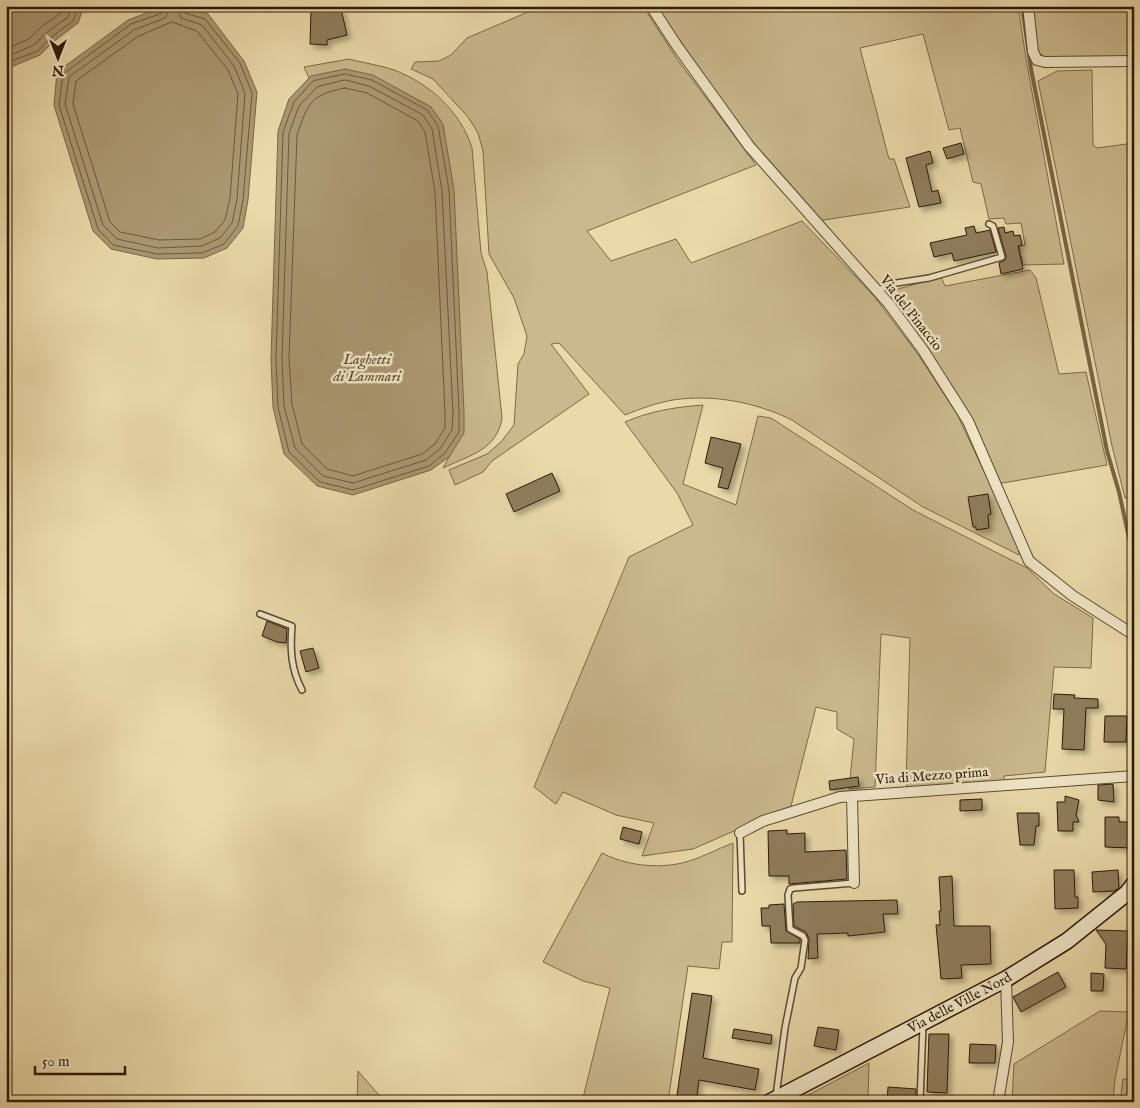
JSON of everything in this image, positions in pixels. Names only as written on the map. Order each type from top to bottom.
[{"type":"street","name":"Via del Pinaccio","points":[[651,6],[677,46],[749,146],[877,291],[923,350],[968,421],[1029,561],[1073,596],[1134,635]]},
{"type":"street","points":[[1028,6],[1033,52],[1037,60],[1045,62],[1134,61]]},
{"type":"street","name":"Via di Mezzo prima","points":[[740,833],[763,821],[840,797],[1134,776]]},
{"type":"street","points":[[852,796],[854,882]]},
{"type":"street","name":"Via delle Ville Nord","points":[[773,1100],[1006,978],[1066,941],[1127,893],[1134,884]]},
{"type":"street","points":[[998,1102],[1008,1042],[1006,978]]},
{"type":"lane","points":[[877,291],[890,284],[929,278],[1002,258],[993,226],[989,224]]},
{"type":"lane","points":[[260,614],[292,626],[290,650],[295,676],[302,690]]},
{"type":"lane","points":[[740,833],[742,890]]},
{"type":"lane","points":[[773,1100],[785,1028],[795,978],[801,968],[805,940],[803,936],[790,929],[788,894],[790,889],[794,888],[851,885],[854,882]]},
{"type":"lane","points":[[920,1102],[924,1022]]},
{"type":"shaded area","points":[[542,6],[643,6],[677,59],[756,165],[587,231],[611,261],[676,239],[691,263],[802,221],[874,296],[917,353],[957,414],[1019,546],[1019,555],[923,507],[792,420],[763,408],[734,401],[688,398],[660,403],[625,415],[559,343],[551,344],[589,394],[492,461],[483,472],[455,485],[449,470],[487,454],[501,442],[514,425],[518,364],[524,354],[527,336],[514,298],[489,254],[483,151],[478,133],[468,117],[433,79],[411,69],[415,62],[439,61],[451,55],[467,38]]},
{"type":"shaded area","points":[[656,6],[1018,6],[1064,264],[1023,265],[1019,246],[1025,245],[1021,223],[1006,224],[1004,218],[989,219],[981,184],[973,182],[960,128],[949,130],[923,34],[860,48],[889,159],[894,159],[910,207],[817,221],[739,125]]},
{"type":"shaded area","points":[[1033,6],[1134,6],[1134,58],[1045,58],[1036,49]]},
{"type":"shaded area","points":[[349,59],[394,70],[431,91],[442,100],[460,122],[472,148],[481,253],[487,272],[502,418],[499,429],[494,437],[481,450],[443,468],[449,457],[431,107],[414,98],[311,76],[309,78],[304,67]]},
{"type":"shaded area","points":[[1092,70],[1093,145],[1097,148],[1134,143],[1134,499],[1125,498],[1112,446],[1038,81],[1057,71]]},
{"type":"shaded area","points":[[1030,270],[1036,278],[1059,374],[1086,372],[1107,465],[997,484],[980,442],[889,297],[891,291],[941,277],[945,286]]},
{"type":"shaded area","points":[[703,405],[683,484],[736,505],[758,416],[771,418],[913,510],[1027,568],[1054,594],[1093,618],[1091,668],[1054,667],[1045,772],[1004,776],[1004,783],[911,788],[906,785],[910,638],[881,634],[875,787],[849,789],[854,739],[837,729],[837,712],[816,707],[791,806],[693,849],[642,856],[654,823],[616,815],[563,792],[556,804],[534,787],[629,557],[693,525],[677,493],[625,422],[663,410]]},
{"type":"shaded area","points":[[733,843],[732,942],[722,942],[719,969],[688,966],[668,1102],[582,1102],[610,988],[583,981],[543,962],[602,853],[631,863],[662,866],[688,861]]},
{"type":"shaded area","points":[[1100,1011],[1129,1012],[1115,1079],[1113,1102],[1012,1102],[1014,1064]]},
{"type":"shaded area","points":[[869,1063],[868,1102],[795,1102]]},
{"type":"shaded area","points":[[358,1071],[385,1102],[357,1102]]},
{"type":"shaded area","points":[[1123,1079],[1134,1080],[1134,1102],[1120,1102]]},
{"type":"water","points":[[6,6],[84,6],[78,23],[53,42],[40,55],[6,69]]},
{"type":"water","points":[[165,6],[179,6],[208,14],[244,61],[257,92],[248,200],[243,228],[227,248],[204,258],[157,259],[111,249],[93,231],[54,105],[57,72],[128,20]]},
{"type":"water","name":"Laghetti di Lammari","points":[[345,69],[373,75],[431,107],[443,124],[454,190],[464,412],[464,433],[449,457],[431,470],[353,495],[317,486],[284,454],[273,407],[271,359],[278,131],[289,99],[311,76]]},
{"type":"building","points":[[311,9],[341,9],[347,35],[327,40],[327,45],[310,44]]},
{"type":"building","points":[[961,143],[964,154],[947,159],[943,148]]},
{"type":"building","points":[[930,151],[933,163],[926,165],[932,192],[938,190],[941,203],[919,207],[906,158]]},
{"type":"building","points":[[974,226],[976,233],[990,230],[996,252],[954,261],[952,253],[934,257],[930,243],[967,235],[965,228]]},
{"type":"building","points":[[1004,227],[1005,233],[1013,231],[1014,236],[1020,235],[1022,245],[1018,246],[1023,269],[1001,274],[999,263],[1005,260],[1006,256],[998,228]]},
{"type":"building","points":[[711,437],[741,444],[728,489],[718,487],[723,468],[705,463]]},
{"type":"building","points":[[552,473],[560,491],[514,512],[506,494]]},
{"type":"building","points":[[988,494],[991,514],[988,515],[989,528],[976,530],[976,527],[973,527],[968,497]]},
{"type":"building","points":[[267,621],[287,629],[286,643],[277,642],[262,636]]},
{"type":"building","points":[[313,648],[319,668],[306,672],[300,651]]},
{"type":"building","points":[[1054,694],[1075,695],[1074,698],[1098,699],[1098,708],[1086,708],[1084,750],[1062,749],[1064,709],[1053,709]]},
{"type":"building","points":[[1105,716],[1127,716],[1126,742],[1104,742]]},
{"type":"building","points":[[858,777],[859,786],[830,790],[829,781]]},
{"type":"building","points":[[1113,784],[1114,802],[1098,800],[1098,785]]},
{"type":"building","points":[[1065,796],[1079,800],[1076,815],[1079,822],[1073,822],[1073,831],[1058,831],[1057,802],[1065,802]]},
{"type":"building","points":[[982,799],[982,810],[960,811],[960,800]]},
{"type":"building","points":[[1017,813],[1039,813],[1039,826],[1036,826],[1034,845],[1020,845]]},
{"type":"building","points":[[1105,817],[1119,817],[1119,822],[1132,822],[1132,848],[1105,847]]},
{"type":"building","points":[[623,827],[642,832],[639,844],[620,839]]},
{"type":"building","points":[[787,830],[787,834],[805,833],[805,852],[846,850],[847,879],[789,884],[789,876],[769,876],[768,831]]},
{"type":"building","points":[[1054,870],[1074,870],[1075,897],[1078,897],[1078,908],[1055,909]]},
{"type":"building","points":[[1118,870],[1119,888],[1114,891],[1093,892],[1092,872]]},
{"type":"building","points":[[952,876],[954,926],[990,926],[991,964],[961,965],[962,978],[941,979],[936,925],[940,925],[939,911],[941,911],[939,877]]},
{"type":"building","points":[[897,900],[898,914],[883,914],[885,932],[848,936],[848,933],[817,934],[818,958],[808,959],[809,939],[806,932],[794,926],[793,904],[797,902]]},
{"type":"building","points":[[784,904],[786,931],[800,939],[800,943],[771,943],[770,926],[762,926],[761,908],[769,908],[769,905]]},
{"type":"building","points":[[1096,930],[1128,931],[1126,969],[1105,968],[1106,944]]},
{"type":"building","points":[[1058,972],[1066,987],[1021,1012],[1013,997]]},
{"type":"building","points":[[1091,973],[1104,974],[1103,991],[1091,991]]},
{"type":"building","points":[[692,993],[712,996],[703,1058],[759,1069],[755,1090],[699,1080],[696,1102],[676,1102]]},
{"type":"building","points":[[818,1027],[839,1030],[836,1050],[814,1046]]},
{"type":"building","points":[[734,1029],[772,1035],[771,1044],[732,1038]]},
{"type":"building","points":[[929,1034],[949,1034],[947,1093],[927,1092]]},
{"type":"building","points":[[970,1044],[996,1045],[995,1063],[969,1063]]},
{"type":"building","points":[[888,1087],[916,1089],[916,1102],[887,1102]]},
{"type":"waterway","points":[[1022,6],[1031,69],[1107,451],[1119,492],[1134,561]]}]
